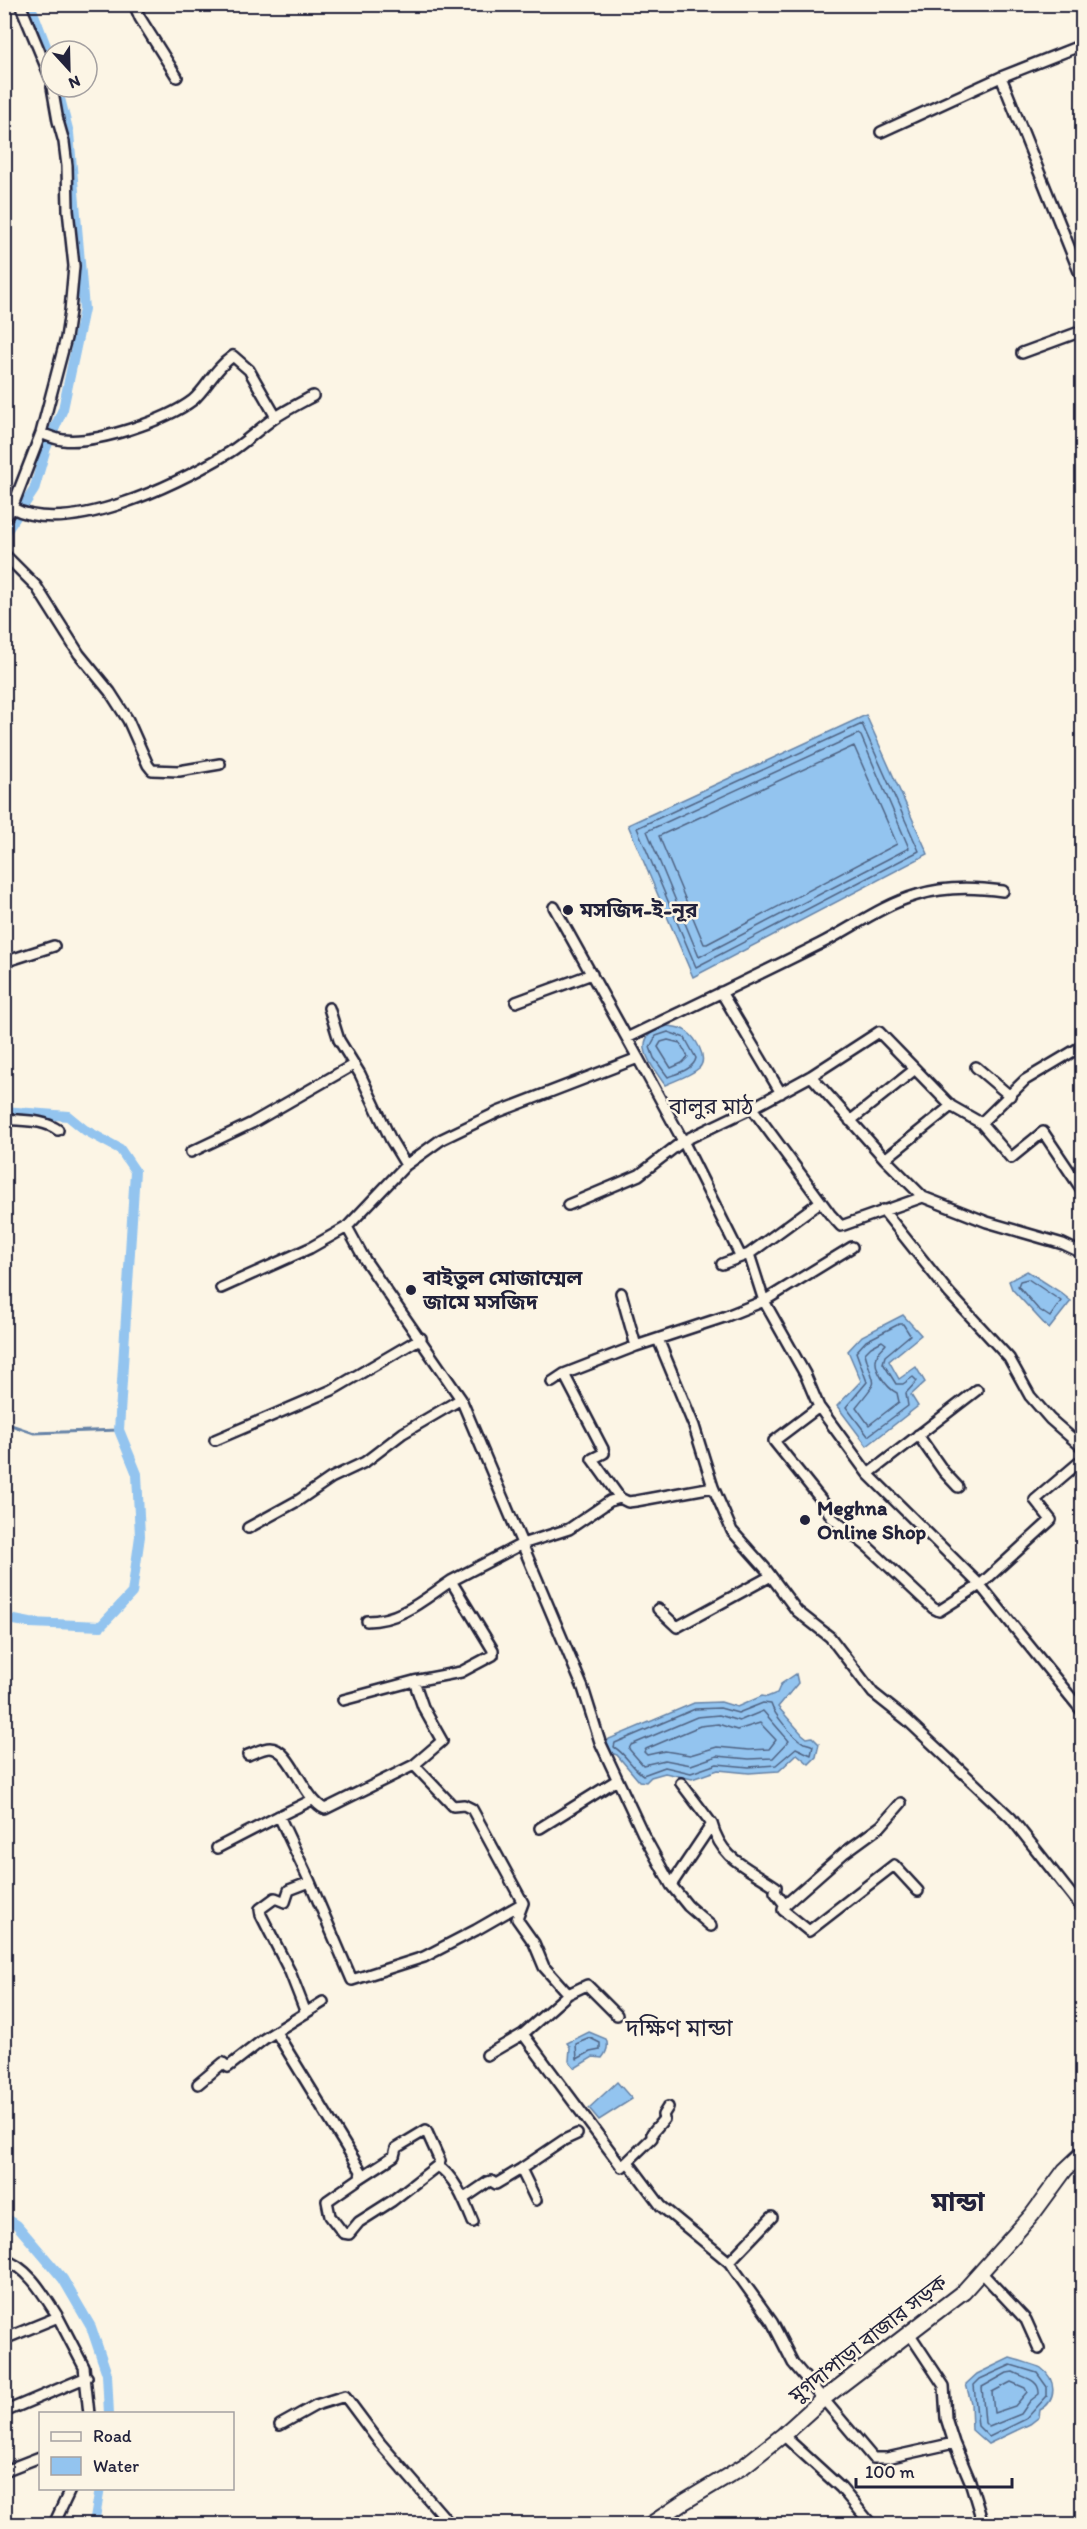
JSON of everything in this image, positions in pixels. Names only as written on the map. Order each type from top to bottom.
[{"type":"street","points":[[20,4],[39,50]]},
{"type":"street","points":[[134,4],[140,18],[177,76]]},
{"type":"street","points":[[881,132],[1001,77],[1083,45]]},
{"type":"street","points":[[1001,77],[1083,279]]},
{"type":"street","points":[[4,521],[14,509],[43,434],[66,338],[74,266],[64,142],[54,99]]},
{"type":"street","points":[[1022,352],[1083,331]]},
{"type":"street","points":[[43,434],[64,441],[90,439],[170,415],[195,399],[219,365],[233,356],[249,370],[276,417]]},
{"type":"street","points":[[14,509],[48,518],[90,513],[165,487],[232,450],[276,417],[313,396]]},
{"type":"street","points":[[4,554],[36,586],[79,654],[110,692],[128,720],[152,770],[179,771],[220,764]]},
{"type":"street","points":[[627,1038],[822,943],[888,906],[918,894],[977,887],[1003,891]]},
{"type":"street","points":[[554,907],[745,1255],[764,1301],[805,1374],[819,1407],[868,1474],[980,1585],[1083,1711]]},
{"type":"street","points":[[4,962],[54,946]]},
{"type":"street","points":[[516,1002],[592,974]]},
{"type":"street","points":[[721,992],[781,1093]]},
{"type":"street","points":[[329,1008],[339,1040],[360,1074],[391,1140],[406,1165]]},
{"type":"street","points":[[568,1205],[639,1175],[683,1141],[781,1093],[879,1032],[951,1106],[981,1123],[1011,1158],[1043,1132],[1083,1190]]},
{"type":"street","points":[[981,1123],[1025,1080],[1083,1046]]},
{"type":"street","points":[[221,1288],[310,1248],[347,1227],[406,1165],[442,1139],[498,1112],[638,1058]]},
{"type":"street","points":[[191,1152],[252,1123],[353,1065]]},
{"type":"street","points":[[976,1067],[1010,1096]]},
{"type":"street","points":[[850,1121],[914,1070]]},
{"type":"street","points":[[811,1076],[885,1159],[923,1197],[987,1222],[1063,1244],[1083,1253]]},
{"type":"street","points":[[885,1159],[951,1106]]},
{"type":"street","points":[[752,1108],[820,1202],[841,1226],[923,1197]]},
{"type":"street","points":[[4,1119],[39,1122],[51,1125],[58,1131]]},
{"type":"street","points":[[723,1264],[745,1255],[820,1202]]},
{"type":"street","points":[[883,1210],[950,1293],[1009,1358],[1030,1396],[1050,1419],[1083,1447]]},
{"type":"street","points":[[347,1227],[365,1260],[461,1399],[583,1688],[600,1742],[617,1780],[671,1885],[688,1906],[711,1926]]},
{"type":"street","points":[[552,1382],[564,1374],[636,1346],[764,1301],[852,1247]]},
{"type":"street","points":[[621,1293],[636,1346]]},
{"type":"street","points":[[215,1440],[332,1390],[421,1338]]},
{"type":"street","points":[[658,1339],[694,1426],[713,1486],[732,1532],[771,1576],[797,1611],[830,1637],[873,1693],[907,1720],[1011,1818],[1083,1908]]},
{"type":"street","points":[[564,1374],[603,1449],[604,1453],[592,1459],[620,1497],[628,1502],[713,1486]]},
{"type":"street","points":[[868,1474],[977,1390]]},
{"type":"street","points":[[248,1528],[299,1500],[331,1478],[365,1462],[403,1432],[461,1399]]},
{"type":"street","points":[[819,1407],[774,1441],[823,1502],[832,1518],[939,1611],[980,1585],[1051,1520],[1035,1500],[1083,1460]]},
{"type":"street","points":[[918,1435],[944,1472],[958,1487]]},
{"type":"street","points":[[367,1621],[383,1621],[412,1609],[451,1581],[522,1544],[569,1529],[610,1501],[620,1497]]},
{"type":"street","points":[[658,1609],[676,1627],[771,1576]]},
{"type":"street","points":[[343,1700],[461,1671],[493,1655],[493,1650],[451,1581]]},
{"type":"street","points":[[248,1755],[267,1748],[281,1752],[312,1800],[321,1807],[330,1808],[414,1765],[442,1741],[423,1707],[414,1681]]},
{"type":"street","points":[[414,1765],[453,1806],[464,1805],[472,1809],[523,1903],[517,1919],[534,1943],[544,1967],[568,1994]]},
{"type":"street","points":[[540,1827],[617,1780]]},
{"type":"street","points":[[681,1783],[712,1824],[716,1839],[730,1857],[776,1887],[775,1892],[784,1905],[783,1910],[809,1931],[894,1865],[918,1891]]},
{"type":"street","points":[[218,1848],[312,1800]]},
{"type":"street","points":[[784,1905],[844,1853],[881,1826],[901,1803]]},
{"type":"street","points":[[279,1816],[352,1980],[424,1957],[523,1903]]},
{"type":"street","points":[[671,1885],[712,1824]]},
{"type":"street","points":[[306,2013],[290,1972],[260,1909],[275,1898],[285,1902],[289,1890],[310,1882]]},
{"type":"street","points":[[488,2055],[523,2034],[568,1994],[587,1985],[617,2015]]},
{"type":"street","points":[[198,2084],[223,2063],[228,2067],[323,2002]]},
{"type":"street","points":[[276,2032],[361,2171],[360,2178]]},
{"type":"street","points":[[523,2034],[622,2167],[652,2138],[652,2133],[664,2119],[663,2115],[668,2107]]},
{"type":"street","points":[[426,2130],[440,2161],[437,2166],[392,2201],[359,2222],[348,2234],[343,2233],[330,2216],[327,2201],[360,2178],[394,2156],[396,2148],[426,2130]]},
{"type":"street","points":[[463,2199],[488,2182],[496,2184],[501,2182],[564,2140],[578,2134]]},
{"type":"street","name":"মুগদাপাড়া বাজার সড়ক","points":[[651,2524],[744,2466],[823,2399],[964,2291],[1032,2215],[1065,2170],[1083,2154]]},
{"type":"street","points":[[628,2162],[661,2206],[729,2262],[772,2322],[793,2362],[873,2458],[887,2458],[954,2444]]},
{"type":"street","points":[[437,2166],[442,2168],[463,2199],[472,2222]]},
{"type":"street","points":[[521,2169],[536,2200]]},
{"type":"street","points":[[729,2262],[772,2217]]},
{"type":"street","points":[[4,2260],[17,2264],[43,2295],[75,2347],[87,2377],[89,2412]]},
{"type":"street","points":[[4,2269],[17,2264]]},
{"type":"street","points":[[981,2272],[1026,2320],[1039,2349]]},
{"type":"street","points":[[4,2339],[58,2317]]},
{"type":"street","points":[[909,2332],[944,2386],[946,2418],[970,2481],[982,2524]]},
{"type":"street","points":[[4,2412],[87,2377]]},
{"type":"street","points":[[279,2425],[316,2405],[345,2396],[397,2464],[450,2524]]},
{"type":"street","points":[[783,2435],[841,2488],[871,2524]]},
{"type":"street","points":[[4,2471],[39,2457]]},
{"type":"street","points":[[54,2524],[70,2490]]},
{"type":"water","points":[[866,715],[928,854],[693,977],[628,825]]},
{"type":"water","points":[[668,1026],[682,1029],[690,1034],[702,1053],[702,1064],[687,1076],[665,1085],[653,1068],[645,1043],[648,1036],[655,1030]]},
{"type":"water","points":[[1027,1271],[1071,1301],[1049,1329],[1012,1289],[1009,1281]]},
{"type":"water","points":[[903,1315],[921,1335],[889,1361],[899,1379],[916,1367],[925,1382],[911,1395],[918,1406],[867,1446],[837,1406],[861,1381],[848,1351],[862,1336]]},
{"type":"water","points":[[796,1674],[798,1683],[778,1707],[802,1734],[807,1738],[812,1737],[819,1744],[816,1757],[809,1764],[797,1754],[779,1771],[749,1773],[718,1770],[692,1779],[665,1773],[651,1777],[646,1782],[639,1781],[617,1755],[608,1752],[604,1745],[609,1739],[694,1703],[721,1702],[737,1707],[762,1696],[767,1697],[777,1693],[781,1684]]},
{"type":"water","points":[[589,2032],[606,2039],[606,2051],[602,2058],[593,2057],[575,2068],[569,2061],[570,2047],[567,2043]]},
{"type":"water","points":[[617,2082],[632,2099],[599,2120],[589,2108]]},
{"type":"water","points":[[1010,2358],[1041,2368],[1050,2378],[1052,2396],[1046,2406],[1040,2410],[1039,2417],[1030,2424],[988,2444],[972,2430],[971,2403],[966,2384],[977,2374]]},
{"type":"waterway","points":[[30,4],[43,39]]},
{"type":"waterway","points":[[4,535],[34,490],[46,448],[63,409],[84,309],[69,133],[60,99]]},
{"type":"waterway","points":[[4,1111],[68,1116],[85,1130],[120,1149],[135,1171],[119,1430],[137,1474],[140,1536],[132,1593],[101,1626],[30,1623],[4,1618]]},
{"type":"waterway","points":[[4,1425],[8,1424],[34,1433],[119,1430]]},
{"type":"waterway","points":[[4,2217],[17,2225],[63,2279],[91,2327],[107,2374],[109,2412]]},
{"type":"waterway","points":[[94,2524],[100,2490]]},
{"type":"place","name":"মসজিদ-ই-নূর","points":[[568,910]]},
{"type":"place","name":"বাইতুল মোজাম্মেল জামে মসজিদ","points":[[411,1290]]},
{"type":"place","name":"Meghna Online Shop","points":[[805,1520]]},
{"type":"district","name":"বালুর মাঠ","points":[[711,1106]]},
{"type":"district","name":"দক্ষিণ মান্ডা","points":[[679,2028]]},
{"type":"district","name":"মান্ডা","points":[[958,2202]]}]
